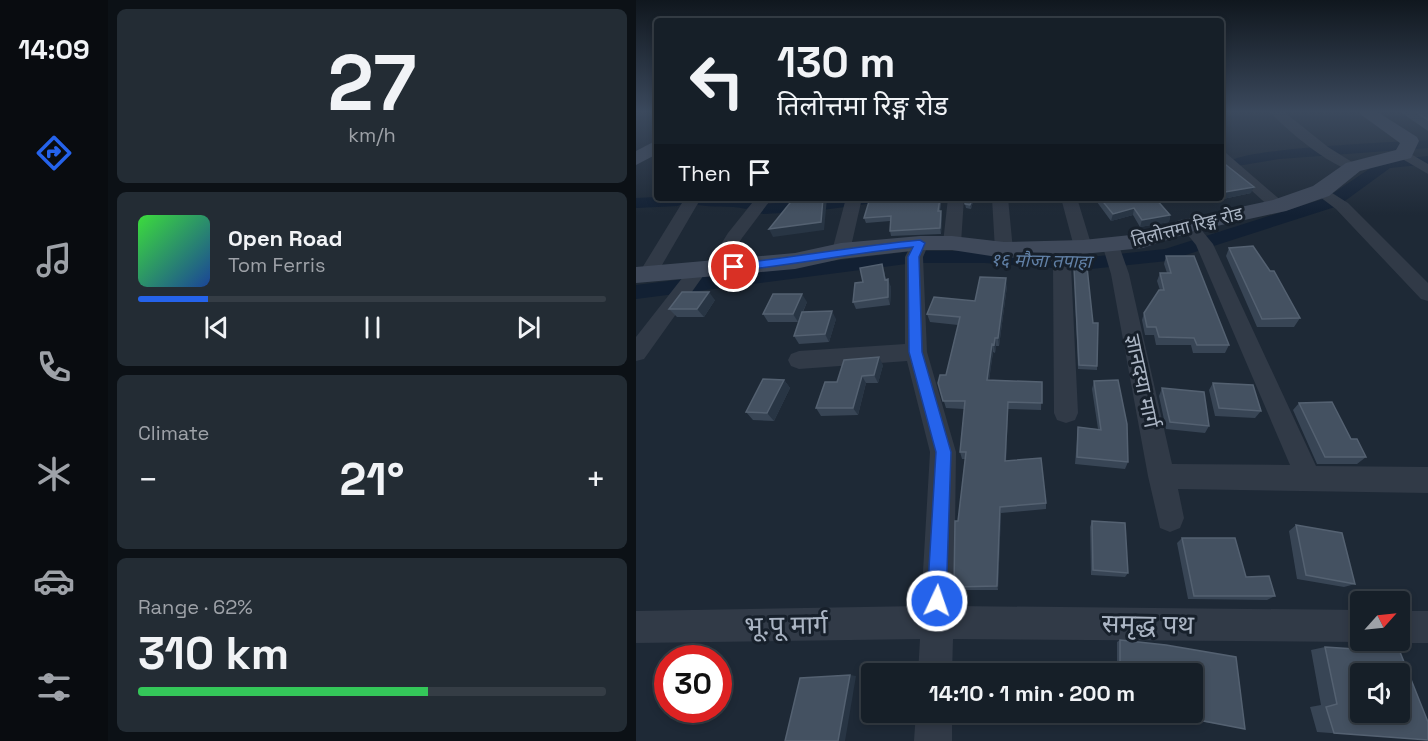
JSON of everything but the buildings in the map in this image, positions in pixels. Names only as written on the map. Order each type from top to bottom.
[{"type":"street","points":[[1318,146],[1352,166]]},
{"type":"street","points":[[1401,146],[1428,170]]},
{"type":"street","points":[[636,159],[654,148]]},
{"type":"street","name":"तिलोत्तमा रिङ्ग रोड","points":[[642,274],[706,271],[795,261],[841,251],[920,243],[952,243],[1059,257],[1083,247],[1143,241],[1188,226],[1278,206],[1321,191],[1352,166],[1406,150]]},
{"type":"street","points":[[1224,159],[1278,206]]},
{"type":"street","points":[[1321,191],[1342,206],[1428,294]]},
{"type":"street","points":[[642,274],[691,201]]},
{"type":"street","points":[[636,352],[681,293],[706,271],[762,201]]},
{"type":"street","points":[[952,243],[956,201]]},
{"type":"street","points":[[1000,201],[1004,249]]},
{"type":"street","points":[[1070,201],[1083,247]]},
{"type":"street","points":[[841,251],[853,202]]},
{"type":"street","points":[[1188,226],[1204,244],[1308,477]]},
{"type":"street","points":[[920,243],[914,257],[916,352],[943,452],[935,663]]},
{"type":"street","name":"ज्ञानदया मार्ग","points":[[1111,244],[1120,274],[1170,518]]},
{"type":"street","points":[[1059,257],[1066,413]]},
{"type":"street","points":[[799,360],[916,352]]},
{"type":"street","points":[[1161,476],[1428,480]]},
{"type":"street","name":"समृद्ध पथ","points":[[936,622],[1350,626]]},
{"type":"street","name":"भू.पू मार्ग","points":[[636,627],[936,622]]},
{"type":"street","points":[[1410,627],[1428,627]]},
{"type":"street","points":[[933,741],[934,723]]},
{"type":"waterway","points":[[1237,162],[1279,155],[1407,146]]},
{"type":"waterway","name":"१६ मौजा तपाहा","points":[[636,292],[914,257],[985,257],[1081,264],[1167,255],[1332,202],[1386,164],[1428,160]]},
{"type":"waterway","points":[[636,203],[678,201]]},
{"type":"waterway","points":[[738,201],[746,204]]},
{"type":"waterway","points":[[764,209],[852,201]]},
{"type":"route","points":[[734,267],[795,261],[841,251],[920,243],[914,257],[916,352],[943,452],[937,601]]}]
